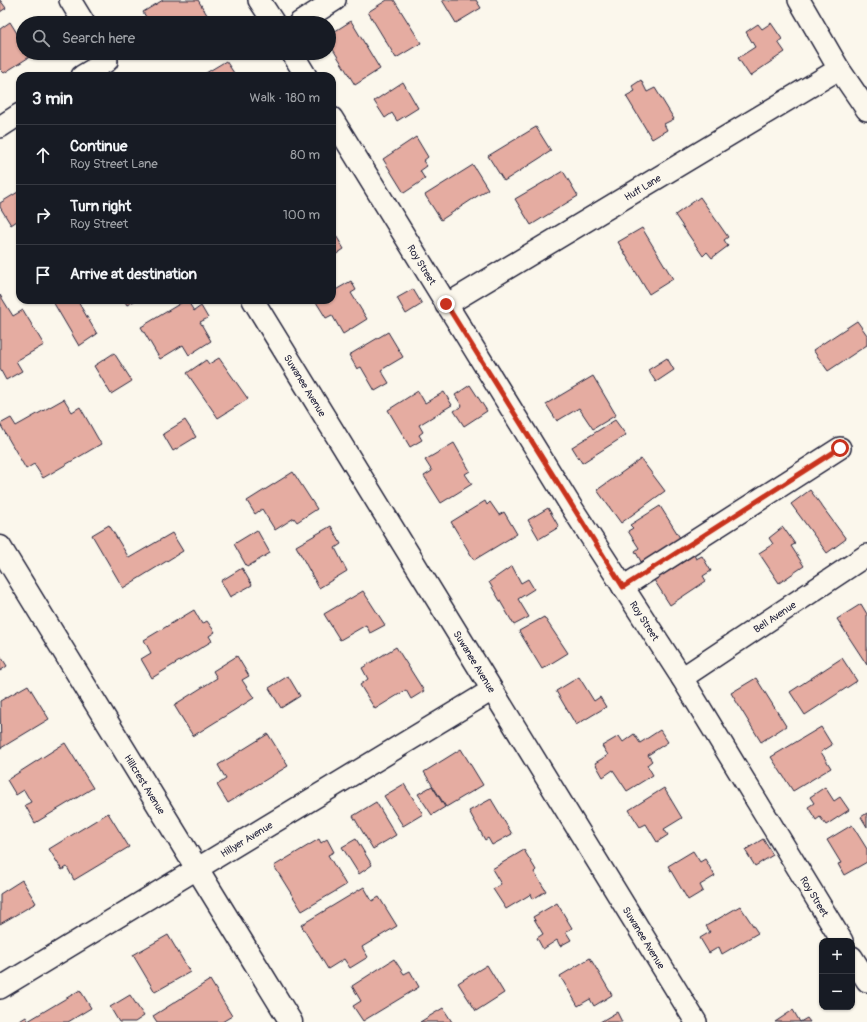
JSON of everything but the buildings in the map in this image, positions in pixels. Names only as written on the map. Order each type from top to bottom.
[{"type":"street","points":[[70,0],[80,16]]},
{"type":"street","points":[[260,0],[270,16]]},
{"type":"street","points":[[310,16],[336,0]]},
{"type":"street","points":[[799,0],[839,68],[867,110]]},
{"type":"street","points":[[296,60],[304,72]]},
{"type":"street","points":[[90,72],[108,63]]},
{"type":"street","name":"Huff Lane","points":[[446,304],[839,68]]},
{"type":"street","points":[[0,127],[16,117]]},
{"type":"street","name":"Roy Street","points":[[336,125],[446,304],[623,587],[682,678],[840,938]]},
{"type":"street","name":"Suwanee Avenue","points":[[255,304],[696,1022]]},
{"type":"street","points":[[623,587],[840,448]]},
{"type":"street","name":"Hillcrest Avenue","points":[[0,547],[291,1022]]},
{"type":"street","name":"Bell Avenue","points":[[682,678],[867,555]]},
{"type":"street","name":"Hillyer Avenue","points":[[0,988],[492,690]]},
{"type":"street","points":[[855,962],[867,981]]},
{"type":"route","points":[[446,304],[623,587],[840,448]]}]
